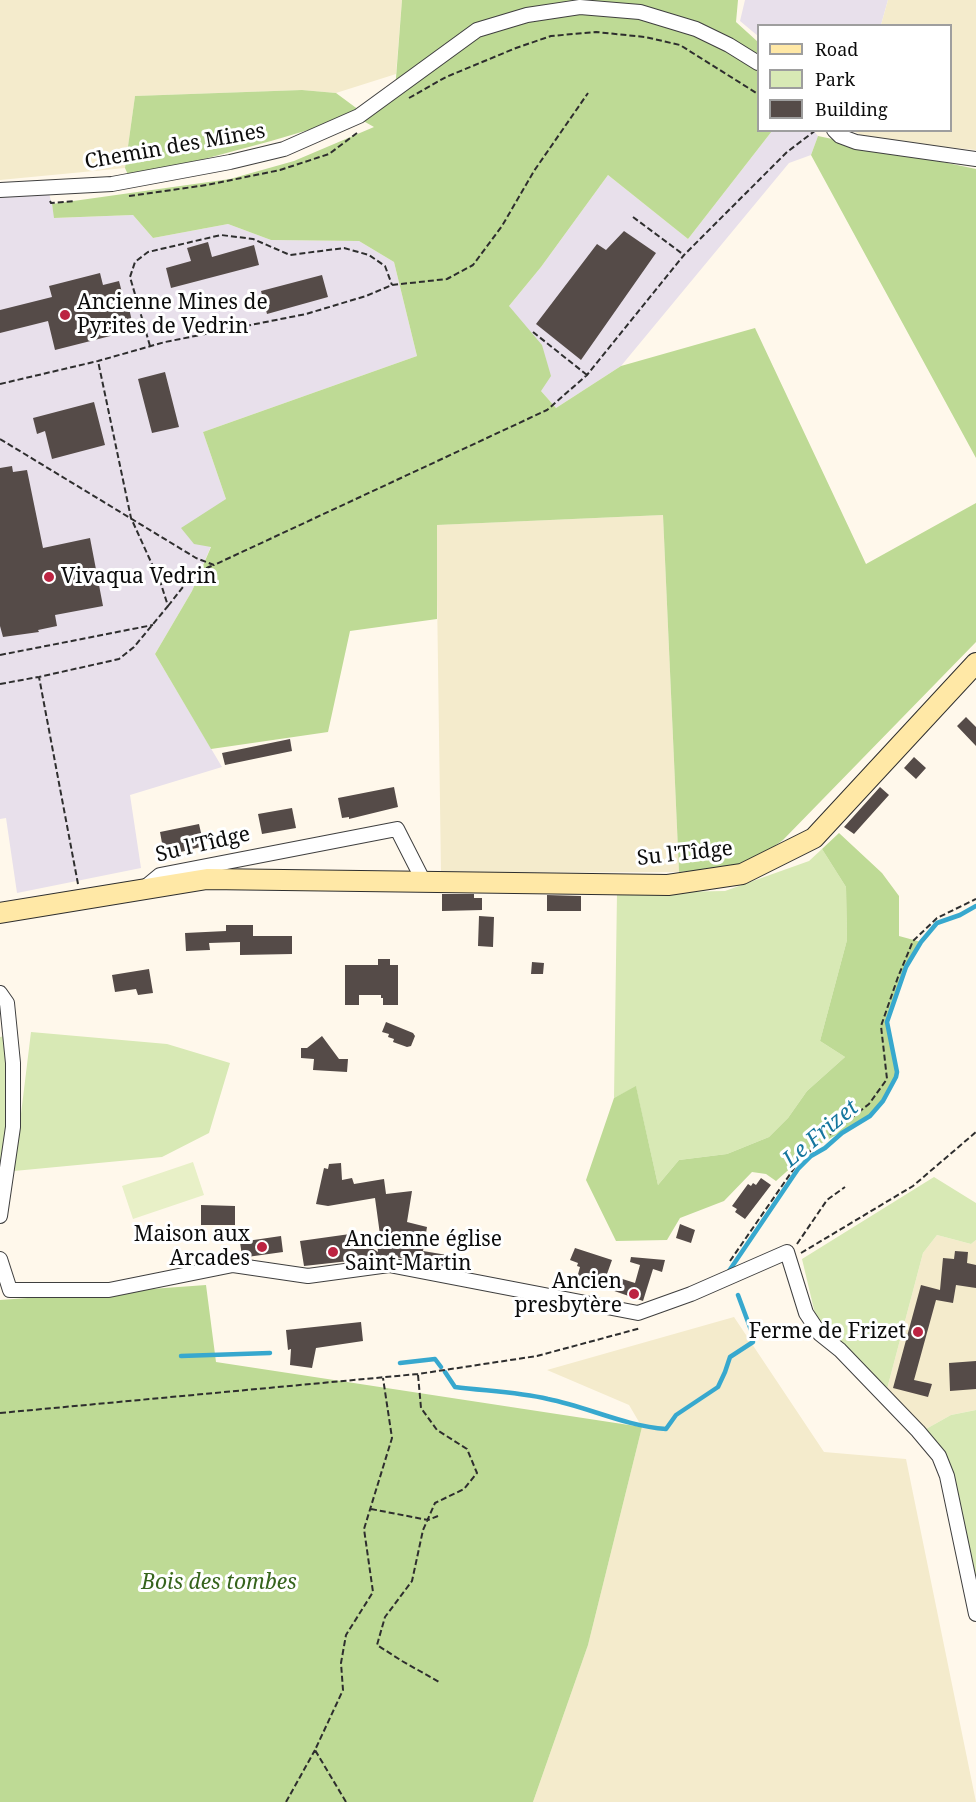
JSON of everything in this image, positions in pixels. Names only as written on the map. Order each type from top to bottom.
[{"type":"street","name":"Chemin des Mines","points":[[0,190],[112,184],[230,162],[284,149],[359,116],[477,30],[527,15],[580,7],[640,12],[696,29],[757,62]]},
{"type":"street","points":[[836,132],[856,142],[976,159]]},
{"type":"street","name":"Su l'Tîdge","points":[[0,913],[207,879],[668,885],[742,874],[814,838],[976,663]]},
{"type":"street","name":"Su l'Tîdge","points":[[142,890],[160,875],[397,829],[424,882]]},
{"type":"street","points":[[0,993],[7,1003],[13,1063],[13,1127],[0,1216]]},
{"type":"street","points":[[0,1258],[10,1290],[110,1290],[233,1265],[308,1276],[389,1265],[638,1313],[789,1255],[806,1313],[820,1334],[840,1350],[939,1456],[947,1476],[976,1614]]},
{"type":"path","points":[[406,100],[446,77],[516,48],[551,36],[596,32],[680,45],[757,93]]},
{"type":"path","points":[[0,384],[150,346],[306,314],[366,296],[392,285],[447,279],[473,265],[502,226],[534,171],[588,93]]},
{"type":"path","points":[[122,197],[207,185],[280,170],[329,154],[358,132]]},
{"type":"path","points":[[154,566],[178,574],[194,573],[547,410],[587,375],[684,255],[787,152],[813,132]]},
{"type":"path","points":[[48,187],[51,203],[74,201]]},
{"type":"path","points":[[633,217],[684,255]]},
{"type":"path","points":[[150,346],[130,277],[135,262],[148,252],[221,235],[253,238],[290,255],[344,248],[369,255],[385,266],[392,285]]},
{"type":"path","points":[[533,333],[587,375]]},
{"type":"path","points":[[98,361],[130,518],[154,566],[168,606]]},
{"type":"path","points":[[0,439],[196,558],[214,565]]},
{"type":"path","points":[[0,684],[119,659],[134,647],[194,573]]},
{"type":"path","points":[[0,655],[153,625]]},
{"type":"path","points":[[39,677],[81,900]]},
{"type":"path","points":[[725,1268],[795,1167],[813,1148],[869,1104],[887,1079],[881,1026],[913,941],[937,918],[976,899]]},
{"type":"path","points":[[789,1255],[812,1248],[913,1186],[976,1132]]},
{"type":"path","points":[[789,1255],[827,1200],[845,1187]]},
{"type":"path","points":[[0,1413],[418,1374],[537,1356],[642,1327]]},
{"type":"path","points":[[418,1374],[421,1408],[437,1430],[467,1449],[477,1473],[464,1490],[435,1503],[423,1530],[412,1581],[385,1617],[377,1645],[441,1683]]},
{"type":"path","points":[[286,1802],[315,1750],[343,1690],[341,1662],[346,1635],[373,1592],[364,1529],[392,1438],[383,1378]]},
{"type":"path","points":[[370,1509],[428,1520],[438,1516]]},
{"type":"path","points":[[315,1750],[346,1802]]},
{"type":"shaded area","points":[[0,0],[402,0],[396,74],[336,93],[302,90],[135,96],[125,168],[0,180]]},
{"type":"shaded area","points":[[745,0],[888,0],[881,24],[757,24],[757,35],[740,21]]},
{"type":"shaded area","points":[[888,0],[976,0],[976,150],[871,140],[855,132],[952,132],[952,24],[881,24]]},
{"type":"shaded area","points":[[771,132],[815,132],[818,136],[811,155],[789,163],[621,366],[556,408],[541,391],[509,306],[541,267],[608,175],[688,239]]},
{"type":"shaded area","points":[[49,193],[55,218],[133,215],[153,238],[228,224],[271,240],[359,241],[394,262],[417,356],[203,432],[226,499],[211,546],[192,591],[155,654],[222,767],[130,795],[141,868],[17,893],[6,818],[0,819],[0,196]]},
{"type":"shaded area","points":[[663,515],[679,872],[441,873],[436,525]]},
{"type":"shaded area","points":[[937,1235],[971,1244],[976,1240],[976,1410],[951,1415],[926,1429],[887,1389],[923,1253]]},
{"type":"shaded area","points":[[734,1317],[824,1452],[906,1459],[976,1802],[533,1802],[588,1645],[642,1427],[629,1405],[547,1370]]},
{"type":"green space","points":[[402,0],[738,0],[736,22],[757,41],[757,132],[771,132],[688,239],[608,175],[541,267],[509,306],[542,345],[551,376],[541,391],[556,408],[621,366],[755,328],[866,564],[976,503],[976,642],[783,840],[745,867],[679,872],[663,515],[437,525],[437,619],[350,631],[328,732],[211,749],[155,654],[192,591],[211,547],[194,544],[181,528],[226,499],[203,432],[417,356],[394,262],[359,241],[271,240],[228,224],[153,238],[133,215],[54,218],[52,204],[230,179],[294,161],[374,127],[349,113],[332,123],[130,179],[125,168],[135,96],[302,90],[336,93],[363,113],[395,91]]},
{"type":"green space","points":[[818,136],[976,169],[976,458],[811,155]]},
{"type":"green space","points":[[839,833],[882,873],[899,896],[899,936],[921,942],[906,967],[887,1022],[897,1072],[885,1098],[870,1116],[813,1148],[776,1181],[766,1174],[752,1172],[724,1201],[680,1218],[667,1240],[616,1241],[586,1180],[614,1098],[636,1086],[658,1185],[679,1160],[727,1154],[769,1137],[788,1118],[807,1091],[845,1057],[820,1041],[847,940],[846,887],[822,849]]},
{"type":"green space","points":[[822,849],[846,887],[847,940],[820,1041],[845,1057],[807,1091],[788,1118],[769,1137],[727,1154],[679,1160],[658,1185],[636,1087],[614,1098],[617,893],[725,891],[809,861]]},
{"type":"green space","points":[[31,1032],[167,1044],[230,1063],[209,1133],[162,1157],[14,1171]]},
{"type":"green space","points":[[5,1036],[10,1088],[8,1130],[0,1186],[0,1037]]},
{"type":"green space","points":[[193,1162],[204,1195],[133,1219],[122,1186]]},
{"type":"green space","points":[[934,1177],[976,1203],[976,1240],[971,1244],[937,1235],[923,1253],[887,1389],[816,1318],[802,1259]]},
{"type":"green space","name":"Bois des tombes","points":[[206,1285],[216,1362],[642,1427],[588,1645],[533,1802],[0,1802],[0,1300]]},
{"type":"green space","points":[[976,1410],[976,1581],[949,1463],[926,1429],[951,1415]]},
{"type":"building","points":[[624,231],[656,253],[581,360],[536,324],[597,244],[606,250]]},
{"type":"building","points":[[208,242],[212,257],[254,245],[259,265],[171,288],[166,268],[191,261],[187,248]]},
{"type":"building","name":"Ancienne Mines de Pyrites de Vedrin","points":[[100,273],[103,285],[119,281],[125,304],[128,304],[134,330],[55,350],[48,321],[0,333],[0,310],[52,297],[49,286]]},
{"type":"building","points":[[322,275],[328,297],[267,314],[261,291]]},
{"type":"building","points":[[165,372],[179,427],[152,433],[138,379]]},
{"type":"building","points":[[94,402],[105,445],[52,459],[45,431],[37,434],[33,418]]},
{"type":"building","name":"Vivaqua Vedrin","points":[[12,466],[13,472],[27,470],[43,548],[90,538],[103,606],[55,615],[57,626],[38,630],[39,632],[3,637],[0,626],[0,468]]},
{"type":"building","points":[[966,717],[976,727],[976,746],[957,726]]},
{"type":"building","points":[[290,739],[292,751],[225,765],[222,753]]},
{"type":"building","points":[[914,757],[926,768],[916,779],[904,768]]},
{"type":"building","points":[[394,787],[398,807],[349,819],[349,817],[342,818],[338,798]]},
{"type":"building","points":[[880,787],[889,795],[854,834],[844,827]]},
{"type":"building","points":[[292,808],[296,828],[262,834],[258,814]]},
{"type":"building","points":[[199,824],[204,846],[164,854],[160,832]]},
{"type":"building","points":[[442,894],[474,894],[474,898],[482,898],[482,910],[442,911]]},
{"type":"building","points":[[547,895],[581,896],[581,911],[547,911]]},
{"type":"building","points":[[479,916],[494,917],[493,947],[478,946]]},
{"type":"building","points":[[226,925],[253,925],[253,936],[292,936],[292,954],[240,955],[240,942],[209,943],[210,950],[186,951],[185,933],[226,931]]},
{"type":"building","points":[[378,959],[390,959],[390,965],[398,965],[398,1005],[383,1005],[381,995],[359,995],[359,1005],[345,1005],[345,965],[378,965]]},
{"type":"building","points":[[532,962],[544,963],[543,974],[531,974]]},
{"type":"building","points":[[149,969],[153,993],[138,995],[136,989],[115,992],[112,975]]},
{"type":"building","points":[[386,1022],[413,1033],[415,1036],[411,1046],[407,1047],[393,1042],[394,1039],[388,1037],[389,1034],[382,1032]]},
{"type":"building","points":[[322,1036],[339,1059],[348,1059],[347,1072],[313,1070],[314,1059],[301,1058],[301,1048],[307,1048]]},
{"type":"building","points":[[341,1163],[342,1180],[352,1178],[354,1184],[384,1179],[386,1194],[412,1191],[407,1222],[427,1227],[423,1251],[447,1255],[445,1267],[391,1256],[372,1258],[358,1256],[358,1260],[304,1266],[300,1241],[350,1234],[378,1252],[377,1241],[381,1242],[375,1198],[328,1206],[316,1204],[324,1168],[328,1169],[329,1164]]},
{"type":"building","points":[[761,1178],[771,1185],[745,1219],[735,1212],[737,1209],[732,1206],[748,1184],[756,1185]]},
{"type":"building","points":[[201,1205],[235,1206],[235,1225],[201,1225]]},
{"type":"building","points":[[680,1224],[695,1230],[691,1243],[676,1238]]},
{"type":"building","name":"Maison aux Arcades","points":[[281,1236],[283,1252],[242,1256],[240,1242]]},
{"type":"building","points":[[575,1248],[612,1260],[607,1274],[635,1283],[640,1265],[630,1262],[631,1257],[665,1260],[662,1272],[653,1269],[643,1301],[577,1278],[580,1267],[577,1266],[578,1263],[570,1260]]},
{"type":"building","name":"Ferme de Frizet","points":[[955,1251],[968,1252],[967,1263],[976,1265],[976,1288],[956,1285],[953,1303],[936,1300],[914,1380],[932,1384],[928,1397],[893,1388],[921,1285],[940,1290],[943,1258],[954,1259]]},
{"type":"building","points":[[361,1322],[363,1341],[316,1348],[312,1368],[290,1365],[291,1349],[288,1350],[286,1330]]},
{"type":"building","points":[[976,1361],[976,1389],[950,1391],[949,1363]]},
{"type":"waterway","name":"Le Frizet","points":[[729,1271],[798,1169],[811,1156],[825,1148],[842,1133],[870,1116],[883,1101],[897,1072],[887,1022],[906,967],[921,942],[937,923],[960,915],[976,906]]},
{"type":"waterway","name":"Le Frizet","points":[[445,1372],[455,1387],[514,1393],[563,1402],[636,1424],[666,1429],[676,1415],[718,1387],[730,1357],[753,1342],[738,1295]]},
{"type":"waterway","name":"Le Frizet","points":[[181,1356],[270,1353]]},
{"type":"waterway","name":"Le Frizet","points":[[400,1363],[435,1359],[441,1367]]},
{"type":"place","name":"Ancienne Mines de Pyrites de Vedrin","points":[[65,315]]},
{"type":"place","name":"Vivaqua Vedrin","points":[[49,577]]},
{"type":"place","name":"Maison aux Arcades","points":[[262,1247]]},
{"type":"place","name":"Ancienne église Saint-Martin","points":[[333,1252]]},
{"type":"place","name":"Ancien presbytère","points":[[634,1294]]},
{"type":"place","name":"Ferme de Frizet","points":[[918,1332]]}]
